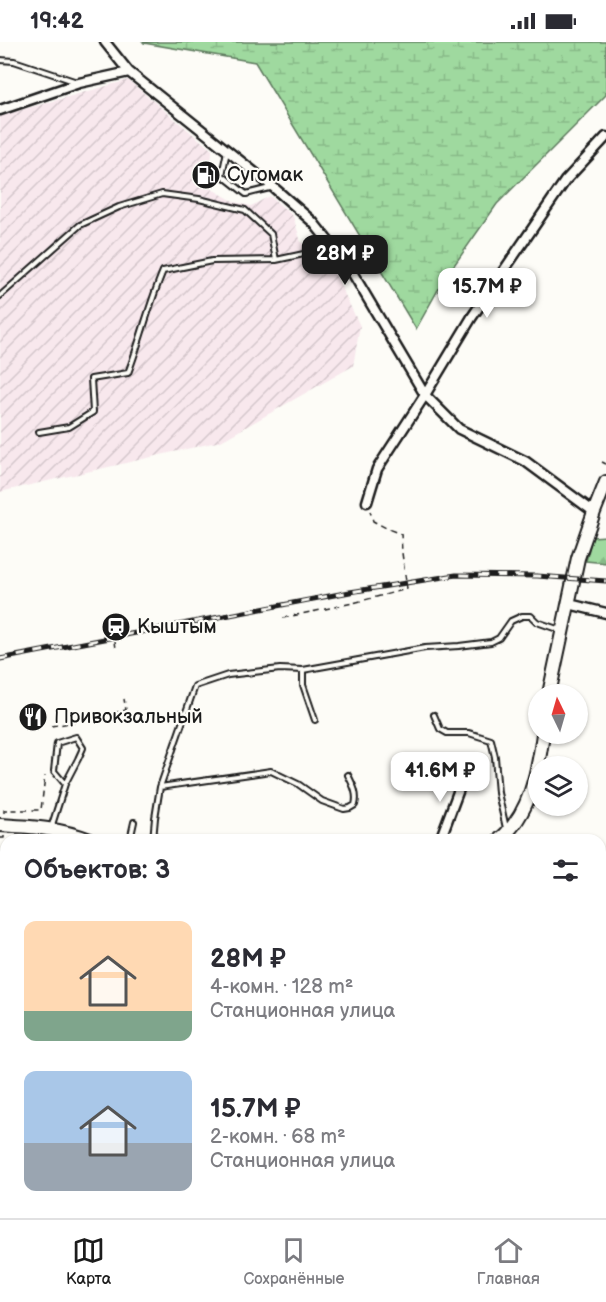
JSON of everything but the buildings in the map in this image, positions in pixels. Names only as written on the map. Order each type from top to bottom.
[{"type":"main road","points":[[551,684],[578,558],[606,482]]},
{"type":"main road","points":[[506,834],[526,802],[536,778],[541,744]]},
{"type":"main road","points":[[2,825],[51,828],[73,834]]},
{"type":"street","points":[[105,42],[129,72],[273,187],[313,222],[349,267],[425,395],[459,429],[525,461],[594,512]]},
{"type":"street","points":[[0,110],[79,83],[129,72]]},
{"type":"street","points":[[367,502],[377,469],[472,317],[565,181],[606,137]]},
{"type":"street","points":[[568,604],[606,613]]},
{"type":"street","points":[[442,834],[464,776]]},
{"type":"lane","points":[[0,60],[14,61],[79,83]]},
{"type":"lane","points":[[227,150],[222,175],[246,194],[273,187]]},
{"type":"lane","points":[[0,296],[80,225],[119,207],[162,194],[199,199],[244,210],[271,234],[276,260]]},
{"type":"lane","points":[[39,432],[69,427],[93,412],[91,378],[128,373],[163,271],[212,261],[276,260],[313,252],[331,245]]},
{"type":"lane","points":[[154,834],[160,787],[195,686],[228,675],[280,669],[303,670],[425,648],[491,642],[499,638],[511,621],[522,616],[531,616],[537,622],[562,631]]},
{"type":"lane","points":[[303,670],[303,685],[315,720]]},
{"type":"lane","points":[[434,715],[440,729],[447,733],[469,733],[491,740],[504,834]]},
{"type":"lane","points":[[51,828],[65,784],[83,748],[76,737],[57,743],[54,771],[65,784]]},
{"type":"lane","points":[[160,787],[271,771],[298,784],[322,801],[344,809],[355,805],[356,799],[354,786],[348,775]]},
{"type":"lane","points":[[131,834],[134,822]]},
{"type":"path","points":[[602,462],[606,464]]},
{"type":"path","points":[[283,618],[407,589],[401,534],[373,521],[367,502]]},
{"type":"path","points":[[115,641],[116,649]]},
{"type":"path","points":[[51,726],[126,710],[124,699]]},
{"type":"path","points":[[2,825],[4,810],[41,810],[45,776]]},
{"type":"shaded area","points":[[128,80],[212,150],[211,168],[199,171],[203,184],[235,202],[251,206],[270,196],[293,216],[301,242],[333,270],[360,326],[353,366],[221,441],[0,492],[0,116]]},
{"type":"green space","points":[[143,42],[606,42],[606,95],[497,204],[443,281],[416,329],[255,62]]},
{"type":"green space","points":[[606,536],[606,563],[586,561],[592,537]]},
{"type":"railway","points":[[0,659],[350,592],[456,575],[537,576],[606,581]]},
{"type":"place","name":"Сугомак","points":[[206,175]]},
{"type":"place","name":"Кыштым","points":[[116,627]]},
{"type":"place","name":"Привокзальный","points":[[33,717]]}]
